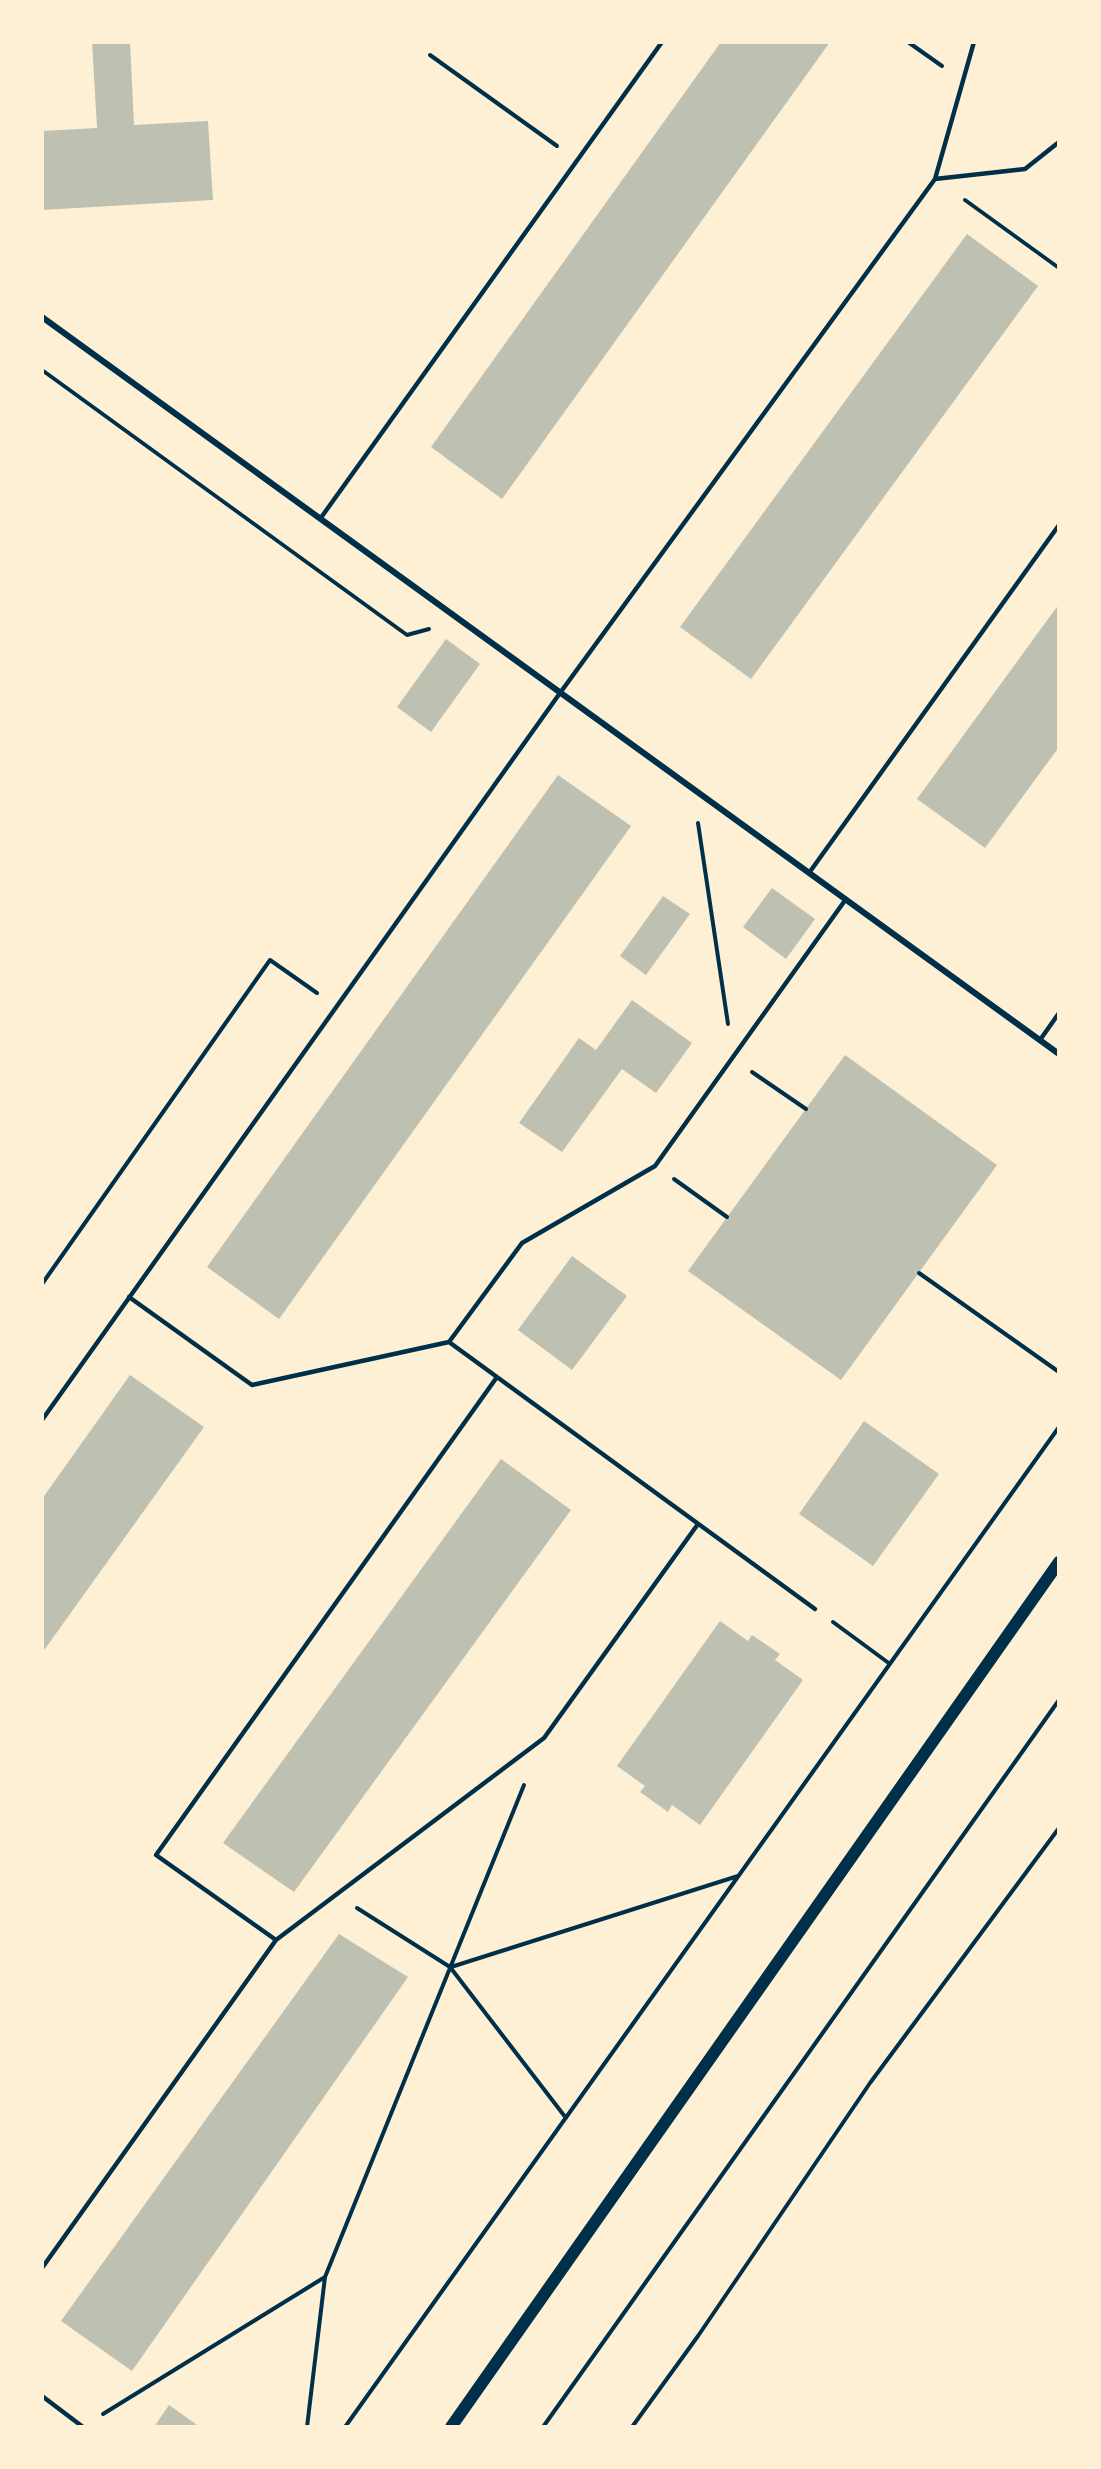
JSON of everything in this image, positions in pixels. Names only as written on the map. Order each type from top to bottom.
[{"type":"main road","points":[[451,2427],[1059,1562]]},
{"type":"street","points":[[42,317],[1059,1054]]},
{"type":"lane","points":[[320,519],[662,42]]},
{"type":"lane","points":[[42,1420],[560,693],[935,179],[962,80],[975,42]]},
{"type":"lane","points":[[935,179],[1025,169],[1059,142]]},
{"type":"lane","points":[[809,873],[1059,525]]},
{"type":"lane","points":[[129,1297],[252,1385],[449,1342],[522,1243],[656,1166],[846,899]]},
{"type":"lane","points":[[1040,1040],[1059,1013]]},
{"type":"lane","points":[[449,1342],[815,1609]]},
{"type":"lane","points":[[276,1940],[156,1855],[497,1377]]},
{"type":"lane","points":[[42,2268],[276,1940],[544,1738],[698,1524]]},
{"type":"lane","points":[[42,2396],[84,2426]]},
{"type":"path","points":[[908,42],[962,80]]},
{"type":"path","points":[[430,55],[578,160]]},
{"type":"path","points":[[935,179],[1059,268]]},
{"type":"path","points":[[42,370],[407,634],[460,620]]},
{"type":"path","points":[[693,789],[733,1058],[806,1109]]},
{"type":"path","points":[[42,1284],[270,960],[337,1007]]},
{"type":"path","points":[[656,1166],[727,1217]]},
{"type":"path","points":[[919,1273],[1059,1372]]},
{"type":"path","points":[[345,2427],[1059,1426]]},
{"type":"path","points":[[815,1609],[890,1664]]},
{"type":"path","points":[[543,2427],[1059,1700]]},
{"type":"path","points":[[307,2427],[325,2277],[526,1781]]},
{"type":"path","points":[[632,2427],[698,2336],[870,2083],[1059,1828]]},
{"type":"path","points":[[450,1967],[738,1876]]},
{"type":"path","points":[[336,1894],[450,1967],[566,2118]]},
{"type":"path","points":[[84,2426],[325,2277]]},
{"type":"building","points":[[92,42],[130,42],[134,125],[208,121],[213,200],[42,210],[42,131],[97,128]]},
{"type":"building","points":[[721,42],[830,42],[502,499],[431,447]]},
{"type":"building","points":[[967,234],[1038,286],[751,679],[680,627]]},
{"type":"building","points":[[1059,604],[1059,747],[985,848],[917,799]]},
{"type":"building","points":[[446,639],[480,664],[431,732],[397,707]]},
{"type":"building","points":[[558,775],[631,826],[279,1319],[207,1267]]},
{"type":"building","points":[[772,888],[815,919],[786,959],[743,927]]},
{"type":"building","points":[[663,896],[690,914],[646,975],[620,956]]},
{"type":"building","points":[[632,1000],[692,1043],[656,1093],[622,1069],[562,1152],[519,1123],[579,1038],[596,1050]]},
{"type":"building","points":[[845,1055],[997,1165],[841,1380],[688,1271]]},
{"type":"building","points":[[572,1256],[627,1296],[572,1370],[518,1330]]},
{"type":"building","points":[[130,1375],[204,1427],[42,1653],[42,1499]]},
{"type":"building","points":[[864,1421],[939,1474],[873,1566],[799,1514]]},
{"type":"building","points":[[501,1459],[571,1510],[294,1892],[223,1843]]},
{"type":"building","points":[[720,1621],[748,1641],[752,1635],[780,1654],[775,1660],[803,1680],[700,1825],[672,1805],[668,1812],[640,1792],[645,1786],[617,1766]]},
{"type":"building","points":[[339,1934],[408,1977],[132,2371],[61,2321]]},
{"type":"building","points":[[169,2405],[200,2427],[154,2427]]}]
